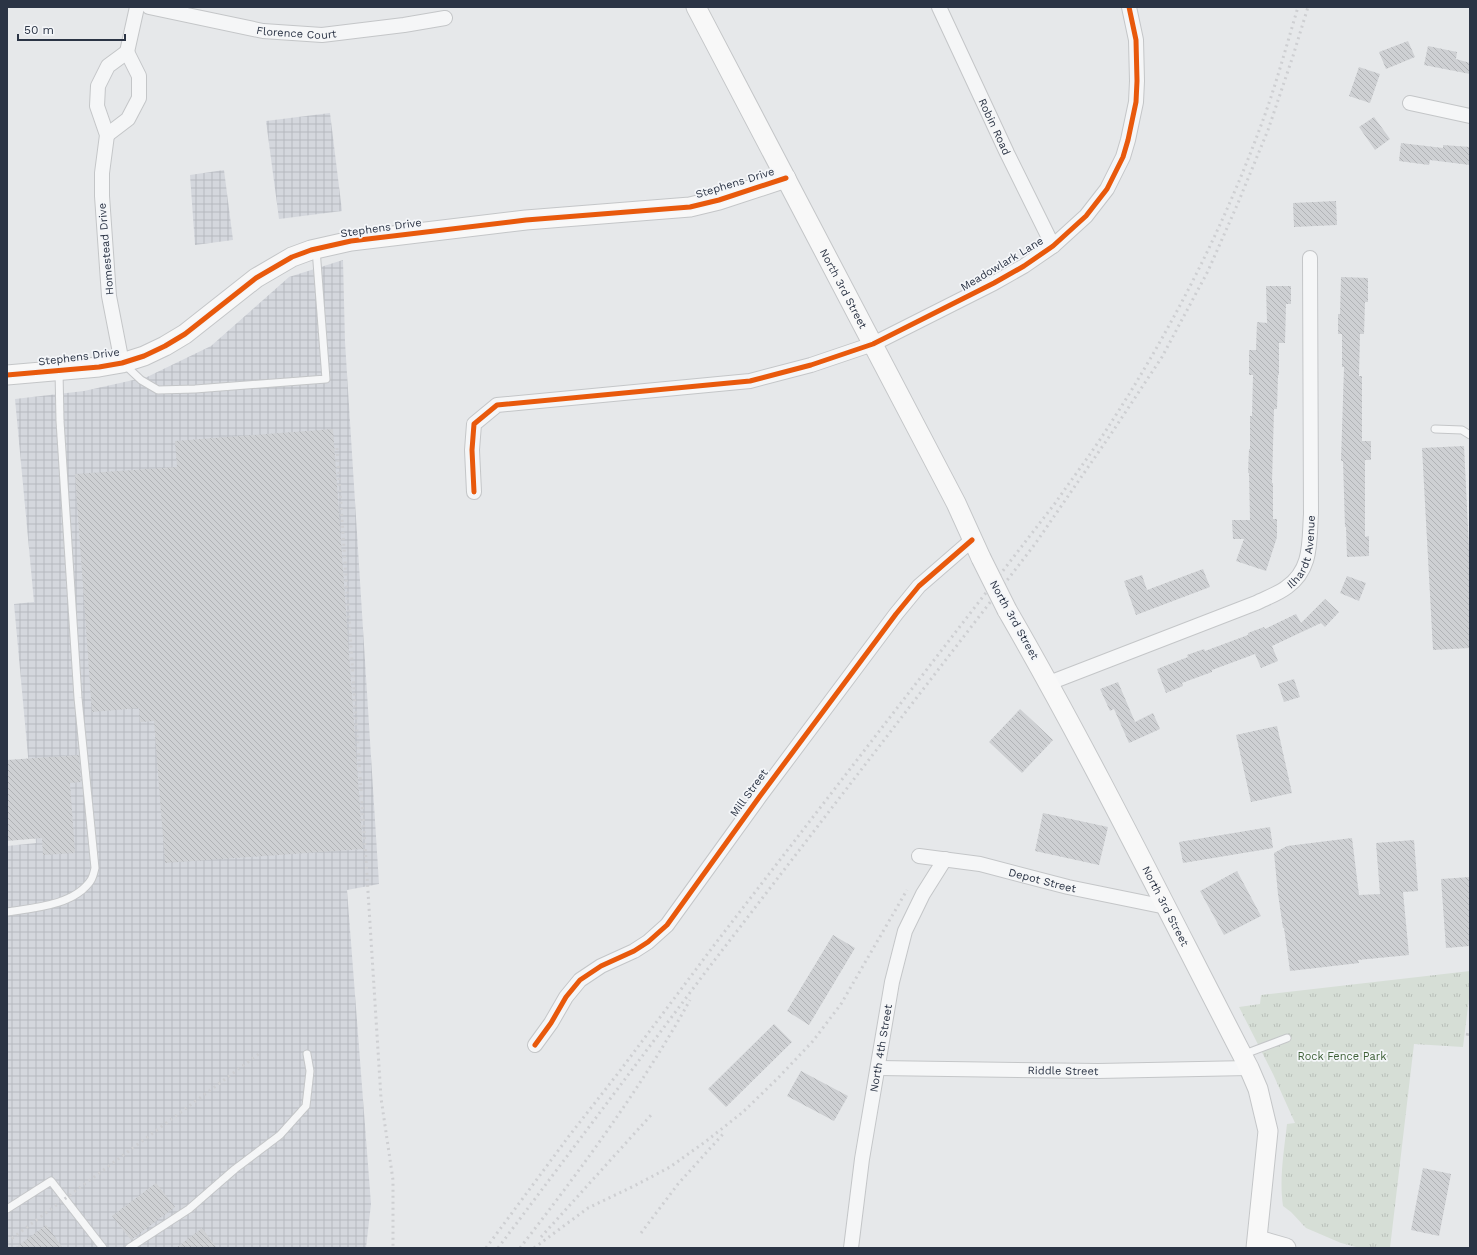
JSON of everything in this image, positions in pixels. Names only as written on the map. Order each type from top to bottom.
[{"type":"main road","name":"North 3rd Street","points":[[696,7],[956,504],[1007,610],[1049,683],[1166,907],[1258,1089],[1268,1131],[1257,1244]]},
{"type":"main road","name":"Stephens Drive","points":[[7,375],[99,367],[122,363],[144,356],[185,334],[256,278],[292,257],[316,249],[351,241],[526,220],[690,207],[719,200],[786,178]]},
{"type":"main road","points":[[1257,1244],[1286,1248]]},
{"type":"street","points":[[107,135],[128,119],[139,98],[139,76],[127,52],[137,7]]},
{"type":"street","name":"Florence Court","points":[[149,7],[263,31],[322,35],[404,25],[445,18]]},
{"type":"street","name":"Robin Road","points":[[939,7],[1007,153],[1053,246]]},
{"type":"street","name":"Meadowlark Lane","points":[[474,492],[472,450],[474,424],[497,405],[750,381],[811,365],[873,344],[994,283],[1024,266],[1053,246],[1086,216],[1107,189],[1123,157],[1136,102],[1137,81],[1136,40],[1129,7]]},
{"type":"street","name":"Homestead Drive","points":[[122,363],[109,296],[102,196],[102,172],[107,135],[97,106],[98,86],[108,66],[127,52]]},
{"type":"street","points":[[1410,103],[1470,116]]},
{"type":"street","name":"Ilhardt Avenue","points":[[1049,683],[1256,603],[1286,588],[1301,574],[1309,554],[1311,514],[1310,258]]},
{"type":"street","name":"Mill Street","points":[[535,1045],[551,1023],[566,997],[580,980],[601,966],[634,951],[648,942],[667,925],[760,796],[896,614],[919,586],[972,540]]},
{"type":"street","name":"Depot Street","points":[[919,856],[980,864],[1068,887],[1166,907]]},
{"type":"street","name":"North 4th Street","points":[[850,1248],[862,1159],[892,982],[905,931],[923,894],[945,859]]},
{"type":"street","name":"Riddle Street","points":[[878,1068],[1098,1071],[1245,1062]]},
{"type":"lane","points":[[122,363],[141,380],[158,390],[195,389],[326,378],[316,249]]},
{"type":"lane","points":[[7,912],[42,907],[72,897],[83,890],[92,879],[95,868],[77,683],[60,421],[59,371]]},
{"type":"lane","points":[[1435,429],[1462,430],[1470,435]]},
{"type":"lane","points":[[1245,1062],[1287,1038]]},
{"type":"lane","points":[[129,1248],[189,1209],[235,1170],[280,1135],[306,1106],[310,1071],[307,1054]]},
{"type":"lane","points":[[7,1209],[51,1181],[103,1248]]},
{"type":"path","points":[[1466,1034],[1470,1035]]},
{"type":"shaded area","points":[[330,113],[342,211],[279,219],[266,121]]},
{"type":"shaded area","points":[[224,170],[233,240],[195,245],[190,175]]},
{"type":"shaded area","points":[[343,260],[345,342],[379,884],[347,890],[371,1204],[366,1248],[7,1248],[7,846],[36,843],[14,604],[34,602],[15,399],[84,391],[147,377],[211,346],[289,277]]},
{"type":"green space","name":"Rock Fence Park","points":[[1470,971],[1470,990],[1463,1047],[1414,1044],[1390,1248],[1360,1248],[1341,1243],[1306,1228],[1283,1206],[1282,1165],[1287,1124],[1295,1123],[1273,1074],[1239,1007],[1260,1004],[1261,995]]},
{"type":"building","points":[[1408,41],[1415,57],[1386,69],[1379,52]]},
{"type":"building","points":[[1428,46],[1457,52],[1456,59],[1470,63],[1470,74],[1424,65]]},
{"type":"building","points":[[1359,67],[1380,74],[1370,103],[1349,96]]},
{"type":"building","points":[[1374,117],[1390,139],[1375,150],[1359,127]]},
{"type":"building","points":[[1401,143],[1443,148],[1443,145],[1470,147],[1470,165],[1430,160],[1429,165],[1399,161]]},
{"type":"building","points":[[1336,201],[1337,225],[1294,227],[1293,203]]},
{"type":"building","points":[[1341,277],[1368,278],[1368,302],[1365,302],[1364,334],[1360,334],[1359,376],[1362,376],[1362,441],[1371,441],[1371,460],[1365,460],[1365,537],[1369,536],[1369,556],[1347,557],[1343,461],[1341,461],[1344,367],[1342,367],[1342,334],[1338,334]]},
{"type":"building","points":[[1266,286],[1291,286],[1291,304],[1286,304],[1285,343],[1279,343],[1277,409],[1274,409],[1272,483],[1273,519],[1277,519],[1277,537],[1266,571],[1236,561],[1244,539],[1233,539],[1232,520],[1250,520],[1248,473],[1253,375],[1249,375],[1249,350],[1256,350],[1257,322],[1267,323]]},
{"type":"building","points":[[333,429],[363,849],[165,863],[154,721],[140,722],[139,708],[92,712],[75,474],[177,467],[175,441]]},
{"type":"building","points":[[1464,446],[1470,569],[1470,648],[1433,650],[1422,448]]},
{"type":"building","points":[[1203,569],[1210,587],[1136,615],[1124,581],[1142,575],[1147,590]]},
{"type":"building","points":[[1347,576],[1366,583],[1359,601],[1340,593]]},
{"type":"building","points":[[1325,599],[1339,612],[1325,627],[1321,623],[1272,646],[1278,661],[1261,668],[1255,654],[1182,683],[1183,686],[1166,693],[1157,669],[1188,657],[1187,655],[1204,649],[1205,651],[1248,635],[1248,633],[1264,627],[1265,629],[1296,614],[1301,623]]},
{"type":"building","points":[[1294,679],[1300,697],[1284,702],[1278,684]]},
{"type":"building","points":[[1118,682],[1135,722],[1153,713],[1160,729],[1129,743],[1114,709],[1110,711],[1100,689]]},
{"type":"building","points":[[1020,709],[1053,740],[1022,773],[989,742]]},
{"type":"building","points":[[1277,726],[1292,793],[1251,802],[1236,735]]},
{"type":"building","points":[[79,755],[81,782],[70,783],[75,853],[43,855],[42,838],[7,841],[7,760]]},
{"type":"building","points":[[1043,813],[1108,827],[1099,865],[1035,851]]},
{"type":"building","points":[[1270,827],[1273,848],[1183,863],[1179,842]]},
{"type":"building","points":[[1352,838],[1359,895],[1380,894],[1376,843],[1414,840],[1418,891],[1403,892],[1409,955],[1358,960],[1359,963],[1290,971],[1278,894],[1274,853],[1287,846]]},
{"type":"building","points":[[1237,871],[1261,916],[1224,935],[1200,891]]},
{"type":"building","points":[[1470,877],[1470,946],[1446,948],[1441,879]]},
{"type":"building","points":[[833,935],[855,948],[809,1025],[787,1011]]},
{"type":"building","points":[[774,1024],[792,1042],[726,1107],[708,1089]]},
{"type":"building","points":[[801,1071],[848,1096],[834,1121],[787,1096]]},
{"type":"building","points":[[1423,1168],[1451,1174],[1439,1236],[1411,1230]]},
{"type":"building","points":[[156,1183],[175,1207],[131,1240],[112,1216]]},
{"type":"building","points":[[46,1225],[63,1248],[15,1248]]},
{"type":"building","points":[[202,1228],[217,1248],[176,1248]]},
{"type":"railway","points":[[486,1248],[715,944],[1056,502],[1103,435],[1170,324],[1227,208],[1265,113],[1298,7]]},
{"type":"railway","points":[[498,1248],[707,970],[1035,544],[1162,357],[1208,271],[1238,203],[1268,130],[1308,7]]},
{"type":"railway","points":[[337,448],[381,1098],[393,1180],[393,1248]]},
{"type":"railway","points":[[534,1248],[588,1208],[670,1167],[743,1112],[813,1041],[841,1004],[907,890]]},
{"type":"railway","points":[[520,1248],[610,1127],[652,1064],[690,1000]]},
{"type":"railway","points":[[7,1242],[260,1053]]},
{"type":"railway","points":[[541,1237],[652,1114]]},
{"type":"railway","points":[[641,1233],[678,1184],[723,1134]]},
{"type":"cycle path","points":[[474,492],[472,450],[474,424],[497,405],[750,381],[811,365],[873,344],[994,283],[1024,266],[1053,246],[1086,216],[1107,189],[1123,157],[1136,102],[1137,81],[1136,40],[1129,7]]},
{"type":"cycle path","points":[[7,375],[99,367],[122,363],[144,356],[185,334],[256,278],[292,257],[311,250],[351,241],[526,220],[690,207],[719,200],[786,178]]},
{"type":"cycle path","points":[[535,1045],[551,1023],[566,997],[580,980],[601,966],[634,951],[648,942],[667,925],[760,796],[896,614],[919,586],[972,540]]}]
